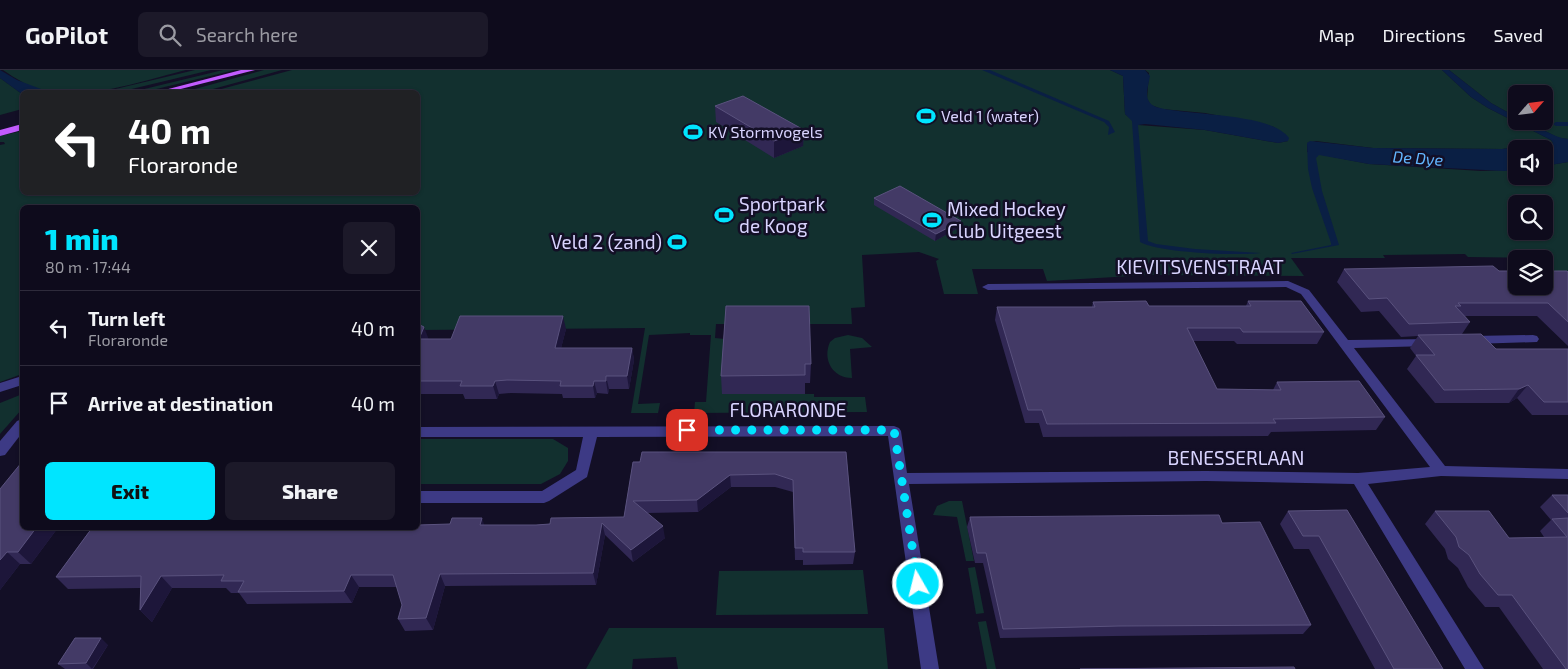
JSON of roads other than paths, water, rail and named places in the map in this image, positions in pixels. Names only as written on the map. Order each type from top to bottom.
[{"type":"main road","points":[[169,90],[251,70]]},
{"type":"main road","points":[[0,133],[20,128]]},
{"type":"street","name":"KIEVITSVENSTRAAT","points":[[988,287],[1288,284],[1305,292],[1441,471]]},
{"type":"street","points":[[1463,341],[1533,339]]},
{"type":"street","points":[[1345,344],[1444,341]]},
{"type":"street","points":[[0,388],[20,381]]},
{"type":"street","points":[[0,451],[20,426]]},
{"type":"street","name":"FLORARONDE","points":[[420,432],[591,433],[668,430],[894,430],[903,479]]},
{"type":"street","points":[[420,497],[544,496],[582,473],[591,433]]},
{"type":"street","name":"BENESSERLAAN","points":[[903,479],[1206,476],[1358,479],[1441,471],[1568,474]]},
{"type":"street","points":[[903,479],[930,669]]},
{"type":"street","points":[[1358,479],[1475,669]]},
{"type":"water","points":[[0,70],[17,80],[44,90],[20,90],[20,93],[0,78]]},
{"type":"water","points":[[982,70],[990,70],[1109,121],[1115,132],[1108,135],[1109,127],[1104,122]]},
{"type":"water","points":[[1110,70],[1145,70],[1150,76],[1147,98],[1156,107],[1265,123],[1289,138],[1288,141],[1278,143],[1205,130],[1145,124],[1138,125],[1148,241],[1156,244],[1195,249],[1261,253],[1217,254],[1181,251],[1150,246],[1140,242],[1132,121],[1125,114],[1123,76]]},
{"type":"water","points":[[1442,70],[1449,70],[1491,103],[1508,113],[1508,118],[1488,108],[1471,97]]},
{"type":"water","points":[[1531,130],[1543,130],[1568,139],[1568,162],[1553,164],[1553,140]]},
{"type":"water","name":"De Dye","points":[[1310,141],[1373,148],[1508,148],[1508,171],[1369,164],[1319,155],[1316,158],[1322,191],[1339,245],[1291,253],[1331,245],[1312,188],[1308,169],[1307,143]]},
{"type":"waterway","points":[[1556,124],[1568,124]]},
{"type":"place","name":"Veld 1 (water)","points":[[926,116]]},
{"type":"place","name":"KV Stormvogels","points":[[693,132]]},
{"type":"place","name":"Sportpark de Koog","points":[[724,215]]},
{"type":"place","name":"Mixed Hockey Club Uitgeest","points":[[932,220]]},
{"type":"place","name":"Veld 2 (zand)","points":[[677,242]]}]
